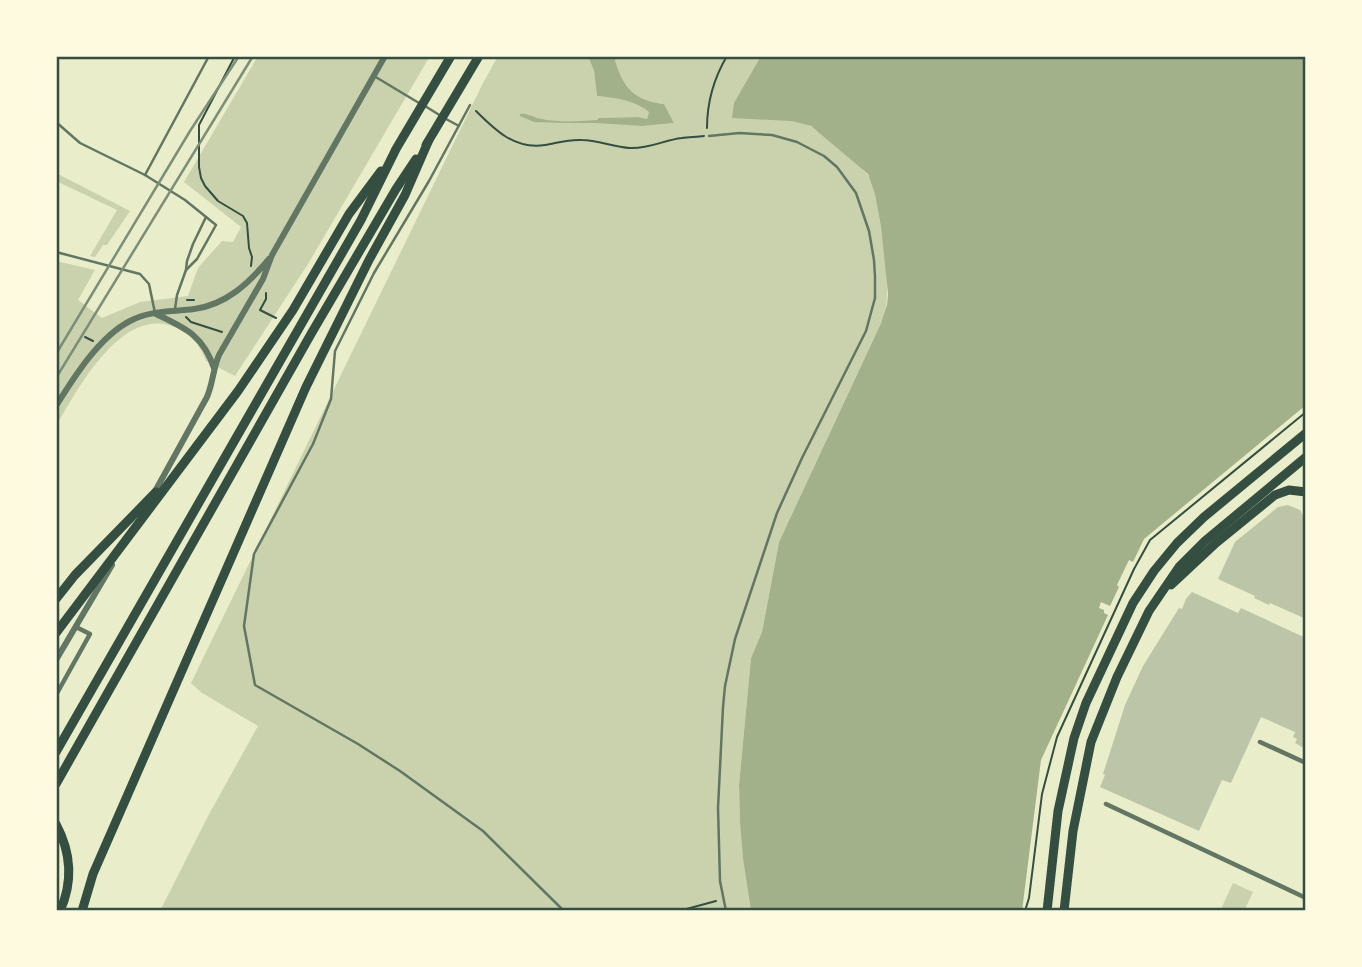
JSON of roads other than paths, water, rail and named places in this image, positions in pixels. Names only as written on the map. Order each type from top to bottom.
[{"type":"highway","points":[[56,752],[361,220],[396,149],[451,56]]},
{"type":"highway","points":[[56,784],[376,223],[479,56]]},
{"type":"highway","points":[[82,911],[93,874],[290,422],[337,322],[405,195],[428,142]]},
{"type":"highway","points":[[56,633],[258,363],[349,214],[396,149]]},
{"type":"highway","points":[[1046,911],[1058,811],[1074,738],[1086,704],[1133,603],[1177,543],[1204,517],[1306,433]]},
{"type":"highway","points":[[1065,911],[1073,831],[1091,742],[1117,677],[1149,611],[1180,567],[1205,541],[1306,457]]},
{"type":"highway","points":[[56,599],[75,575],[184,463]]},
{"type":"highway","points":[[1159,596],[1216,543],[1275,495],[1289,490],[1306,492]]},
{"type":"highway","points":[[56,824],[66,847],[69,864],[66,893],[60,911]]},
{"type":"street","points":[[56,660],[167,472],[207,397],[214,368],[272,255],[385,56]]},
{"type":"street","points":[[56,406],[82,366],[113,334],[131,320],[155,313],[196,309],[230,296],[253,278],[272,255]]},
{"type":"street","points":[[155,313],[193,334],[204,347],[214,368]]},
{"type":"street","points":[[56,695],[90,634],[75,626]]},
{"type":"street","points":[[1260,741],[1306,763]]},
{"type":"street","points":[[1106,804],[1306,898]]},
{"type":"lane","points":[[145,175],[209,56]]},
{"type":"lane","points":[[374,76],[458,126]]},
{"type":"lane","points":[[470,105],[429,181],[374,273],[335,351],[331,399],[313,444],[254,554],[244,626],[255,685],[379,758],[484,831],[564,911]]},
{"type":"lane","points":[[56,122],[80,143],[145,175],[185,200],[216,225],[197,259],[186,270]]},
{"type":"lane","points":[[709,136],[739,133],[772,135],[797,142],[824,156],[837,167],[856,194],[869,231],[875,277],[875,298],[866,331],[777,513],[735,639],[726,686],[720,756],[718,843],[720,881],[726,911]]},
{"type":"lane","points":[[177,310],[177,295],[187,261],[206,217]]},
{"type":"lane","points":[[56,252],[140,274],[149,284],[155,313]]},
{"type":"railway","points":[[56,354],[190,131],[239,56]]},
{"type":"railway","points":[[56,378],[253,56]]}]
